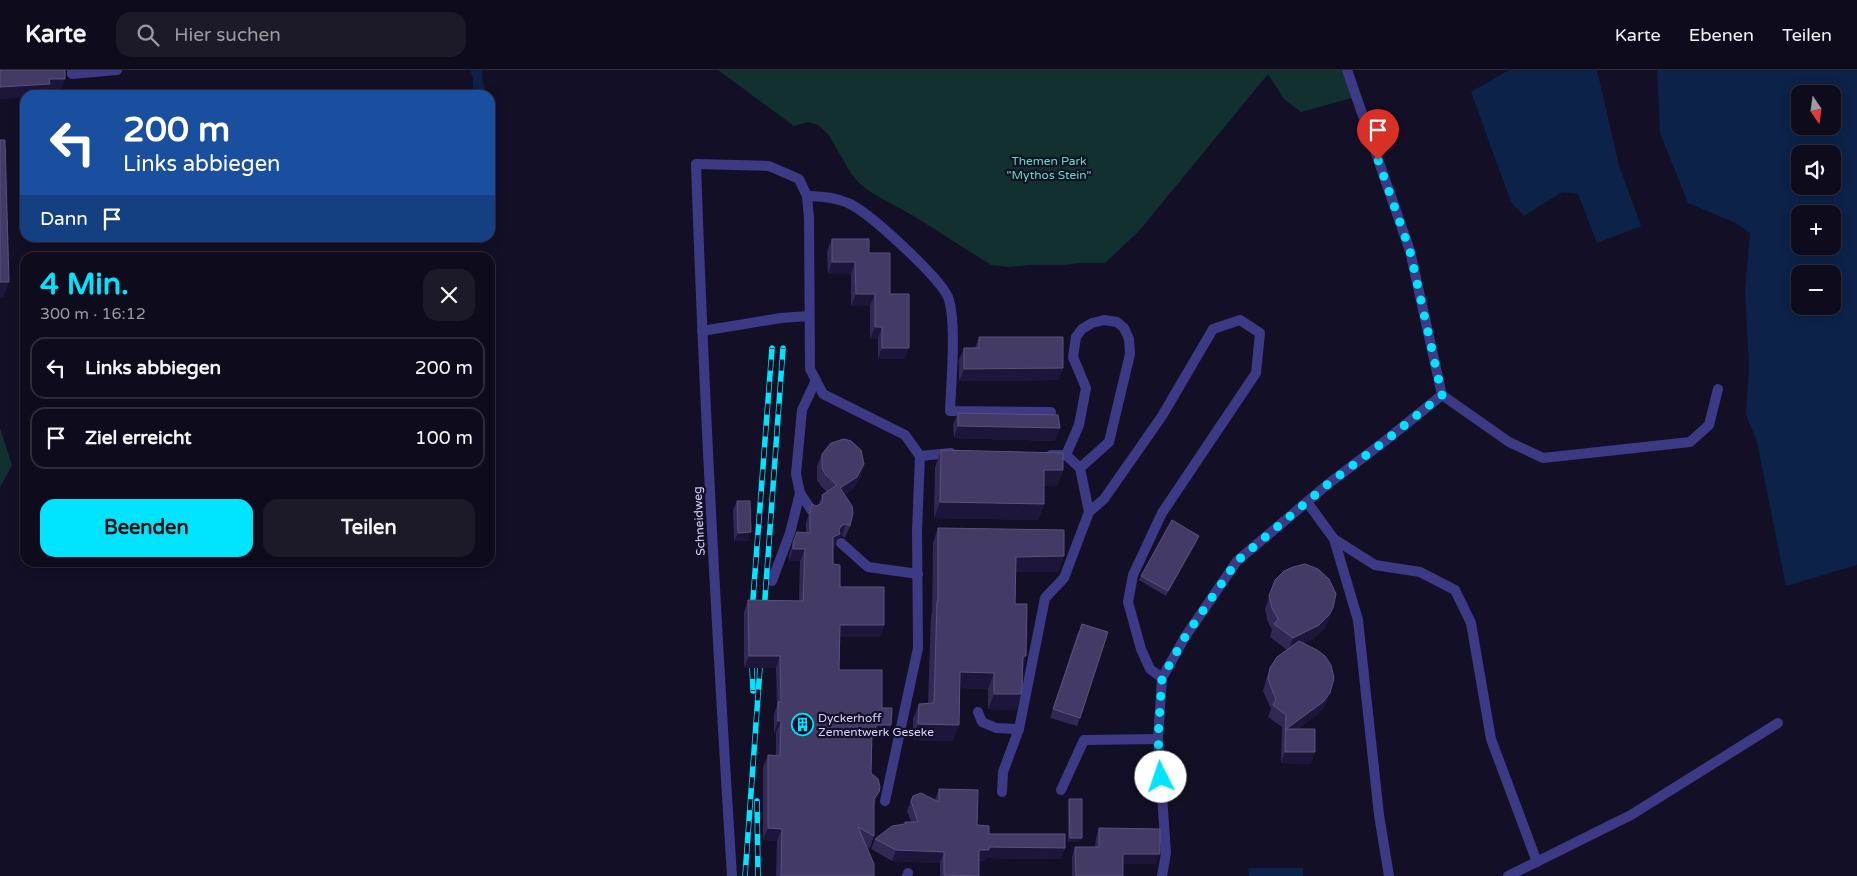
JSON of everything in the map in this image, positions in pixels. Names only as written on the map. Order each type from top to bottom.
[{"type":"lane","points":[[72,70],[72,74],[117,70]]},
{"type":"lane","points":[[1347,70],[1410,251],[1442,395],[1508,442],[1543,458],[1690,442],[1709,425],[1718,388]]},
{"type":"lane","name":"Schneidweg","points":[[732,876],[717,648],[696,164],[769,166],[799,179],[807,196]]},
{"type":"lane","points":[[885,801],[918,648],[920,456],[905,435],[823,394],[810,369],[808,316],[809,218],[807,196],[832,197],[850,203],[872,220],[932,274],[948,297],[952,322],[950,411],[1051,412]]},
{"type":"lane","points":[[702,331],[780,318],[808,316]]},
{"type":"lane","points":[[1066,455],[1080,425],[1086,388],[1073,358],[1076,337],[1082,329],[1092,323],[1104,320],[1117,322],[1124,328],[1129,339],[1130,354],[1109,442],[1080,468]]},
{"type":"lane","points":[[1002,792],[1003,772],[1019,729],[1045,598],[1064,578],[1089,512],[1104,499],[1162,416],[1213,330],[1240,320],[1260,333],[1256,373],[1162,513],[1132,575],[1128,602],[1141,649],[1150,669],[1162,678]]},
{"type":"lane","points":[[812,511],[800,493],[796,474],[802,410],[816,380]]},
{"type":"lane","points":[[1162,876],[1166,853],[1158,739],[1162,678],[1185,637],[1237,561],[1307,502],[1442,395]]},
{"type":"lane","points":[[920,456],[964,453]]},
{"type":"lane","points":[[1040,455],[1066,455],[1080,468],[1089,512]]},
{"type":"lane","points":[[772,581],[790,533],[800,493]]},
{"type":"lane","points":[[1307,502],[1334,539],[1358,620],[1379,814],[1389,876]]},
{"type":"lane","points":[[1334,539],[1375,565],[1420,572],[1455,590],[1471,623],[1491,740],[1537,862]]},
{"type":"lane","points":[[841,543],[868,567],[918,574]]},
{"type":"lane","points":[[978,712],[982,722],[996,728],[1019,729]]},
{"type":"lane","points":[[1508,876],[1631,815],[1778,723]]},
{"type":"lane","points":[[1061,790],[1084,740],[1158,739]]},
{"type":"green space","name":"Themen Park \"Mythos Stein\"","points":[[718,70],[1342,70],[1352,98],[1301,112],[1284,99],[1268,74],[1139,231],[1105,263],[1010,267],[991,265],[912,215],[872,193],[852,175],[828,134],[818,125],[808,122],[794,126]]},
{"type":"green space","points":[[0,428],[12,465],[0,487]]},
{"type":"water","points":[[470,70],[482,70],[485,90],[473,90],[473,78]]},
{"type":"water","points":[[1509,70],[1597,70],[1619,165],[1641,226],[1597,243],[1578,194],[1562,192],[1524,216],[1511,202],[1471,92]]},
{"type":"water","points":[[1657,70],[1857,70],[1857,565],[1786,586],[1757,442],[1746,414],[1749,368],[1745,290],[1750,233],[1736,223],[1688,203],[1660,133]]},
{"type":"water","points":[[1248,868],[1303,868],[1303,876],[1249,876]]},
{"type":"building","points":[[0,70],[65,70],[65,79],[49,79],[50,84],[0,87]]},
{"type":"building","points":[[0,140],[5,140],[9,282],[0,282]]},
{"type":"building","points":[[832,239],[869,239],[869,253],[890,253],[890,294],[909,294],[909,348],[882,348],[882,327],[875,327],[875,294],[856,294],[855,262],[832,262]]},
{"type":"building","points":[[979,337],[1063,337],[1063,368],[964,369],[964,348],[979,348]]},
{"type":"building","points":[[958,413],[1058,415],[1060,428],[958,426]]},
{"type":"building","name":"Dyckerhoff Zementwerk Geseke","points":[[844,439],[851,441],[861,450],[864,464],[857,477],[840,488],[852,506],[853,513],[850,526],[846,524],[841,526],[840,534],[833,537],[833,564],[840,565],[840,587],[884,587],[884,625],[840,625],[839,670],[882,670],[882,708],[892,708],[891,725],[876,725],[875,732],[872,732],[871,773],[878,779],[880,787],[874,799],[874,836],[858,827],[874,864],[874,876],[781,876],[782,829],[768,828],[768,755],[780,756],[781,721],[778,721],[778,702],[781,702],[780,656],[749,656],[748,600],[803,601],[805,549],[793,549],[793,543],[797,532],[810,533],[810,511],[812,504],[816,506],[821,504],[822,495],[837,485],[825,474],[822,468],[822,454],[831,443]]},
{"type":"building","points":[[941,450],[1063,453],[1063,470],[1044,470],[1044,504],[940,502]]},
{"type":"building","points":[[737,501],[750,501],[751,532],[738,533]]},
{"type":"building","points":[[1172,520],[1199,536],[1168,591],[1141,576]]},
{"type":"building","points":[[938,528],[1064,530],[1064,556],[1016,557],[1015,604],[1027,604],[1026,656],[1023,656],[1021,694],[994,694],[994,673],[960,672],[959,725],[918,724],[919,704],[934,703],[938,601]]},
{"type":"building","points":[[1305,564],[1318,569],[1329,579],[1336,594],[1333,608],[1329,615],[1319,625],[1293,638],[1274,624],[1278,619],[1272,608],[1269,596],[1275,580],[1284,571]]},
{"type":"building","points":[[1082,624],[1108,632],[1080,718],[1053,709]]},
{"type":"building","points":[[1299,641],[1325,656],[1331,665],[1334,678],[1330,693],[1323,702],[1286,729],[1315,729],[1315,752],[1285,752],[1286,715],[1273,705],[1276,700],[1268,679],[1270,668],[1277,657]]},
{"type":"building","points":[[939,789],[978,790],[977,825],[989,826],[989,834],[1065,834],[1065,848],[989,847],[989,850],[979,850],[979,876],[944,875],[944,852],[896,850],[875,839],[892,826],[905,824],[905,822],[918,822],[911,801],[913,796],[921,793],[939,802]]},
{"type":"building","points":[[1069,799],[1082,799],[1082,838],[1070,838]]},
{"type":"building","points":[[1099,828],[1160,829],[1160,854],[1123,854],[1123,876],[1076,876],[1075,847],[1099,847]]},
{"type":"railway","points":[[752,612],[772,348]]},
{"type":"railway","points":[[764,612],[783,348]]},
{"type":"railway","points":[[752,668],[753,691]]},
{"type":"railway","points":[[745,876],[760,668]]},
{"type":"railway","points":[[757,801],[758,876]]},
{"type":"place","name":"Dyckerhoff Zementwerk Geseke","points":[[802,725]]},
{"type":"route","points":[[1161,777],[1158,739],[1162,678],[1185,637],[1237,561],[1328,484],[1442,395],[1410,251],[1378,160]]}]
